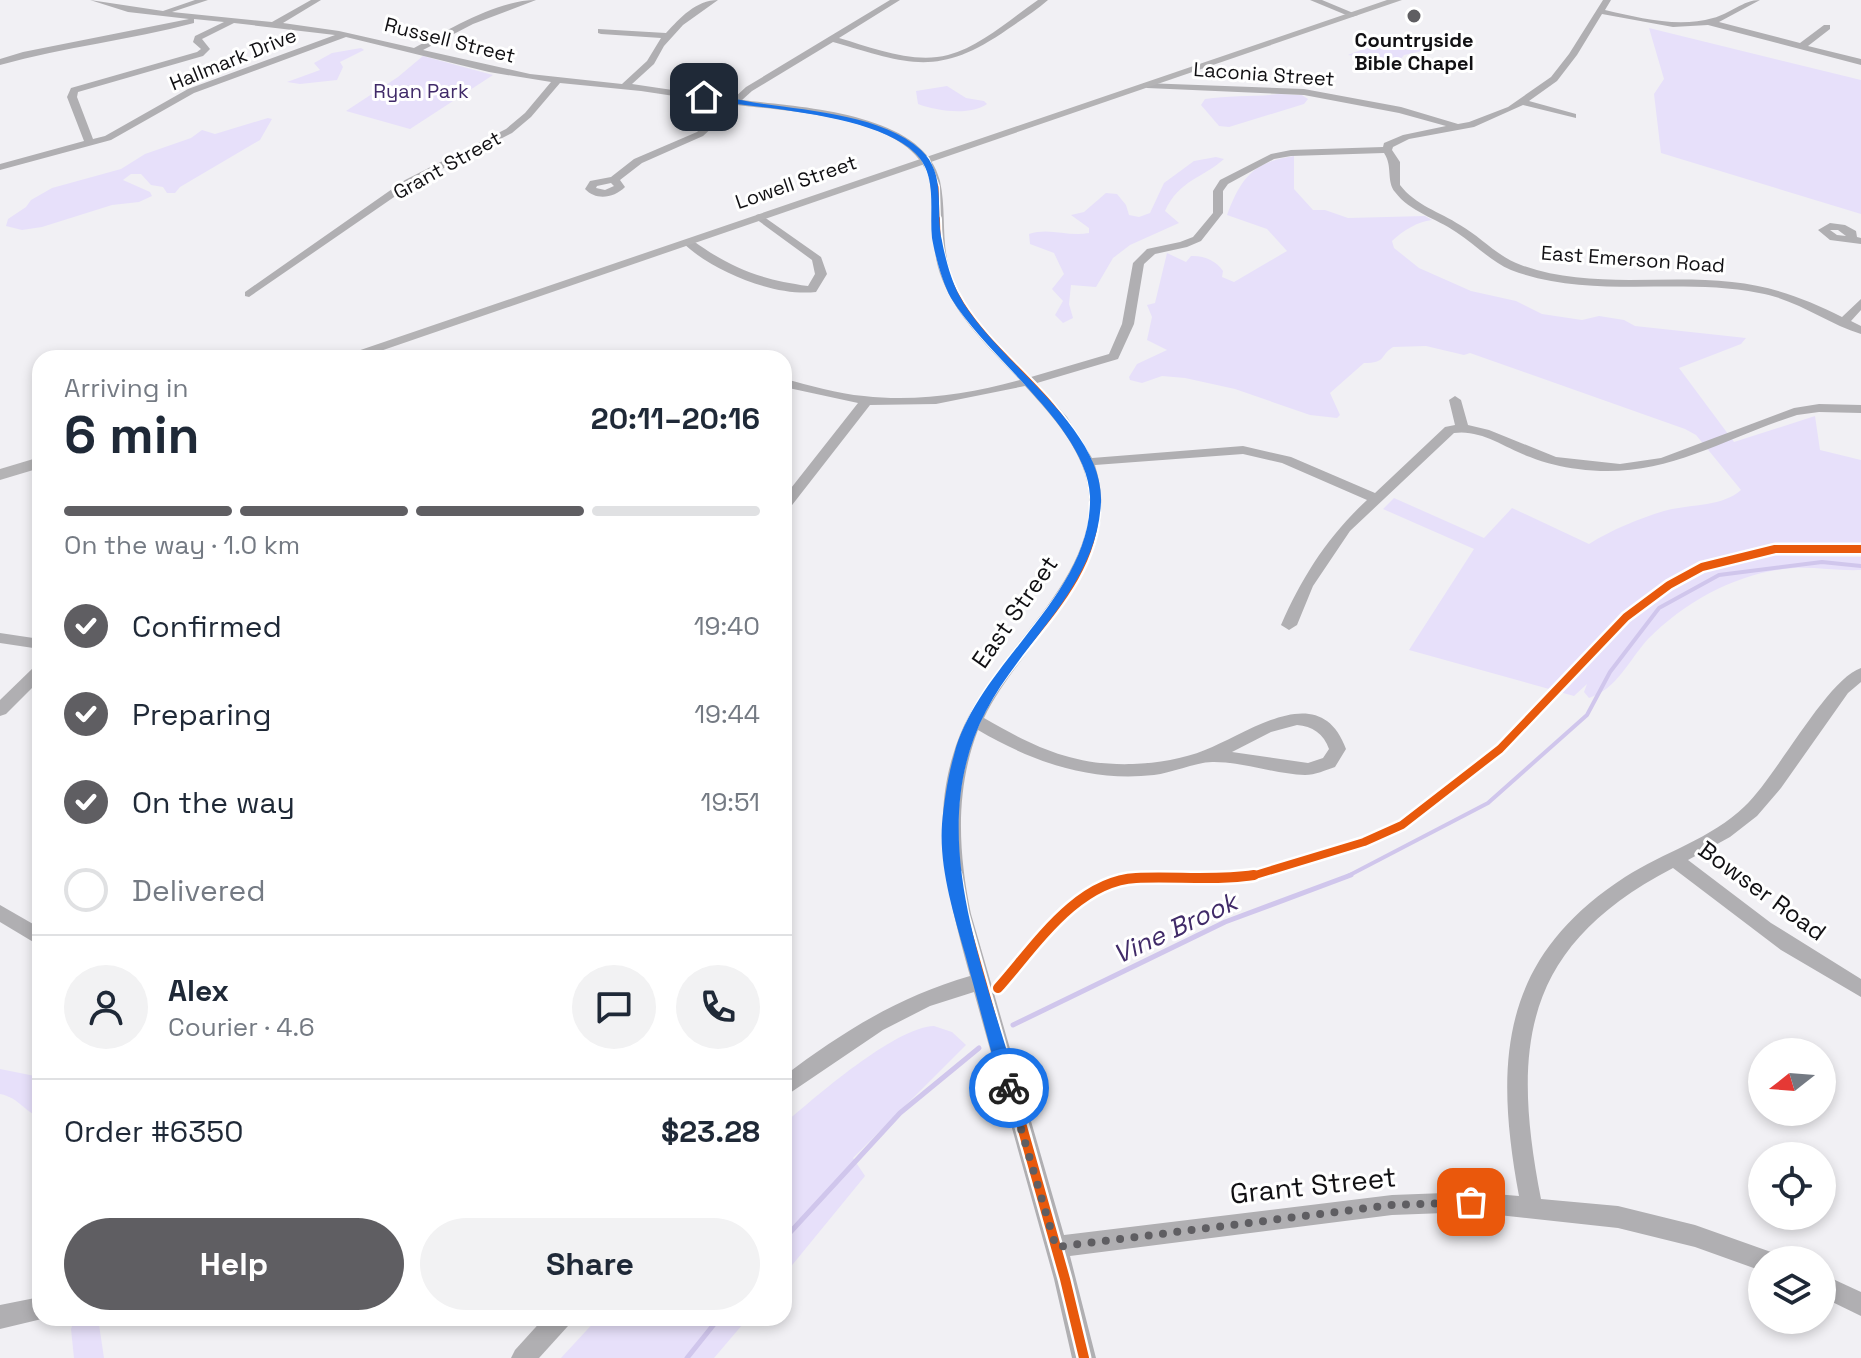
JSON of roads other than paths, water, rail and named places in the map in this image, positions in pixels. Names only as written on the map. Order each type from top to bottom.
[{"type":"main road","name":"Lowell Street","points":[[369,350],[1397,0]]},
{"type":"main road","points":[[900,169],[933,173]]},
{"type":"main road","points":[[0,475],[32,465]]},
{"type":"street","name":"Russell Street","points":[[94,0],[122,9],[345,34],[504,73],[657,90]]},
{"type":"street","points":[[159,14],[204,0]]},
{"type":"street","points":[[273,25],[317,0]]},
{"type":"street","points":[[417,50],[470,22],[532,0]]},
{"type":"street","points":[[624,87],[648,66],[667,36],[693,11],[714,0]]},
{"type":"street","points":[[614,180],[638,161],[700,134],[734,102],[896,0]]},
{"type":"street","points":[[832,39],[909,57],[942,59],[975,45],[1044,0]]},
{"type":"street","points":[[1314,0],[1354,15]]},
{"type":"street","points":[[792,385],[867,400],[946,400],[1097,363],[1114,356],[1128,324],[1139,263],[1151,251],[1197,239],[1218,213],[1218,191],[1224,182],[1271,157],[1291,153],[1387,150],[1388,145],[1406,137],[1483,123],[1523,102],[1560,72],[1607,0]]},
{"type":"street","points":[[1598,11],[1658,22],[1707,22],[1718,20],[1756,0]]},
{"type":"street","points":[[0,62],[25,54],[139,35],[200,18]]},
{"type":"street","points":[[90,143],[75,106],[73,91],[200,54],[206,49],[197,42],[198,38],[234,21]]},
{"type":"street","points":[[1707,22],[1861,62]]},
{"type":"street","points":[[1802,46],[1827,27]]},
{"type":"street","points":[[601,31],[667,36]]},
{"type":"street","name":"Hallmark Drive","points":[[0,167],[114,136],[194,90],[345,34]]},
{"type":"street","name":"Grant Street","points":[[249,294],[409,182],[503,136],[528,115],[558,80]]},
{"type":"street","name":"Laconia Street","points":[[1147,85],[1304,92],[1401,110],[1458,127]]},
{"type":"street","name":"East Street","points":[[657,90],[804,110],[871,126],[906,143],[926,160],[933,173],[937,240],[954,295],[978,329],[1063,423],[1088,462],[1096,497],[1093,525],[1077,572],[1007,667],[975,720],[961,753],[950,841],[954,880],[979,982],[1056,1247],[1084,1358]]},
{"type":"street","points":[[1523,102],[1573,116]]},
{"type":"street","name":"East Emerson Road","points":[[1387,150],[1395,162],[1395,185],[1406,199],[1469,234],[1495,256],[1518,268],[1535,274],[1575,279],[1760,289],[1861,330]]},
{"type":"street","points":[[688,242],[720,267],[752,281],[812,290],[821,274],[817,259],[760,217]]},
{"type":"street","points":[[1843,322],[1861,303]]},
{"type":"street","points":[[792,496],[867,400]]},
{"type":"street","points":[[1455,400],[1462,428]]},
{"type":"street","points":[[1289,625],[1306,585],[1331,545],[1375,498],[1432,443],[1450,430],[1462,428],[1553,460],[1580,466],[1626,468],[1664,460],[1796,411],[1828,407],[1861,409]]},
{"type":"street","points":[[1088,462],[1243,450],[1286,460],[1375,498]]},
{"type":"street","points":[[0,638],[32,643]]},
{"type":"street","points":[[1532,1208],[1523,1167],[1516,1053],[1522,1015],[1536,980],[1556,948],[1587,912],[1750,811],[1842,689],[1861,674]]},
{"type":"street","points":[[0,710],[32,679]]},
{"type":"street","points":[[975,720],[1048,758],[1097,769],[1145,769],[1210,755],[1277,723],[1297,719],[1320,725],[1329,732],[1338,749],[1329,763],[1308,769],[1210,755]]},
{"type":"street","name":"Bowser Road","points":[[1674,859],[1731,907],[1807,959],[1861,989]]},
{"type":"street","points":[[0,913],[32,933]]},
{"type":"street","points":[[792,1082],[835,1049],[896,1011],[935,993],[979,982]]},
{"type":"street","name":"Grant Street","points":[[1056,1247],[1392,1205],[1471,1202],[1618,1217],[1695,1236],[1748,1255]]},
{"type":"street","points":[[1836,1292],[1861,1304]]},
{"type":"street","points":[[0,1317],[32,1311]]},
{"type":"street","points":[[523,1358],[553,1326]]},
{"type":"waterway","name":"Vine Brook","points":[[1347,877],[1488,803],[1587,715],[1610,672],[1659,608],[1719,575],[1822,562],[1861,566]]},
{"type":"waterway","name":"Vine Brook","points":[[1347,877],[1351,875]]},
{"type":"waterway","name":"Vine Brook","points":[[1013,1025],[1225,922],[1347,877]]},
{"type":"waterway","name":"Vine Brook","points":[[792,1230],[900,1113],[979,1048]]},
{"type":"waterway","name":"Vine Brook","points":[[687,1358],[713,1326]]},
{"type":"place","name":"Countryside Bible Chapel","points":[[1414,16]]},
{"type":"park label","name":"Ryan Park","points":[[421,91]]}]
